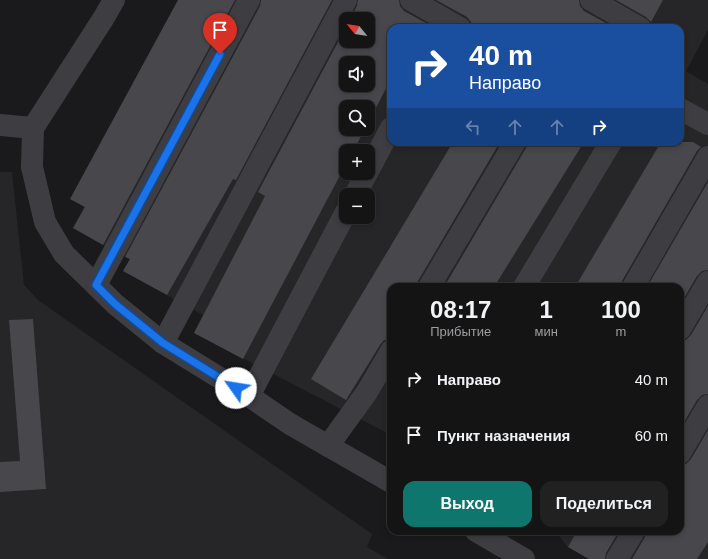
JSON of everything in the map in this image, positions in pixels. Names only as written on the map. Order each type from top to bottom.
[{"type":"lane","points":[[114,0],[33,128],[32,167],[45,222],[64,254],[115,304],[163,343],[249,396],[290,424],[328,446],[387,475]]},
{"type":"lane","points":[[96,285],[249,0]]},
{"type":"lane","points":[[163,343],[346,0]]},
{"type":"lane","points":[[411,0],[447,24]]},
{"type":"lane","points":[[591,0],[633,24]]},
{"type":"lane","points":[[684,111],[708,124]]},
{"type":"lane","points":[[0,125],[33,128]]},
{"type":"lane","points":[[375,157],[387,135]]},
{"type":"lane","points":[[431,283],[513,146]]},
{"type":"lane","points":[[526,283],[609,146]]},
{"type":"lane","points":[[635,283],[708,157]]},
{"type":"lane","points":[[249,396],[340,224]]},
{"type":"lane","points":[[684,322],[708,282]]},
{"type":"lane","points":[[328,446],[367,392],[387,358]]},
{"type":"lane","points":[[684,446],[708,406]]},
{"type":"lane","points":[[483,535],[524,559]]},
{"type":"lane","points":[[617,559],[632,535]]},
{"type":"shaded area","points":[[178,0],[708,0],[708,30],[686,71],[708,84],[708,559],[589,559],[568,547],[558,535],[684,535],[684,283],[387,283],[387,433],[194,333],[203,315],[123,271],[130,259],[73,228],[84,207],[70,199]]},
{"type":"shaded area","points":[[0,172],[12,172],[24,285],[38,300],[372,534],[367,547],[388,559],[0,559]]},
{"type":"building","points":[[178,0],[235,0],[103,245],[73,228],[85,207],[70,199]]},
{"type":"building","points":[[261,0],[332,0],[236,180],[233,179],[167,295],[123,271],[130,259],[125,257],[260,6]]},
{"type":"building","points":[[358,0],[399,0],[400,6],[404,11],[428,24],[387,24],[387,87],[375,110],[375,100],[339,100],[339,136],[361,136],[357,144],[339,144],[339,177],[243,359],[194,333],[265,196],[258,192],[339,40],[339,48],[375,48],[375,12],[354,12]]},
{"type":"building","points":[[436,0],[579,0],[580,6],[584,11],[608,24],[471,24],[467,17]]},
{"type":"building","points":[[616,0],[663,0],[651,22],[646,17]]},
{"type":"building","points":[[684,142],[693,142],[701,147],[697,151],[622,283],[577,283],[659,146],[684,146]]},
{"type":"building","points":[[451,146],[498,146],[418,283],[387,283],[387,340],[384,340],[380,345],[346,400],[311,379]]},
{"type":"building","points":[[526,146],[582,146],[496,283],[446,283]]},
{"type":"building","points":[[708,182],[708,270],[702,271],[697,276],[684,298],[684,283],[649,283]]},
{"type":"building","points":[[708,306],[708,394],[702,395],[697,400],[684,422],[684,340],[691,335]]},
{"type":"building","points":[[33,319],[46,489],[0,492],[0,462],[20,461],[9,320]]},
{"type":"building","points":[[708,430],[708,542],[697,559],[632,559],[645,535],[684,535],[684,464],[691,459]]},
{"type":"building","points":[[575,535],[617,535],[606,553],[605,559],[589,559],[568,547]]},
{"type":"route","points":[[220,54],[96,285],[115,304],[163,343],[236,388]]}]
